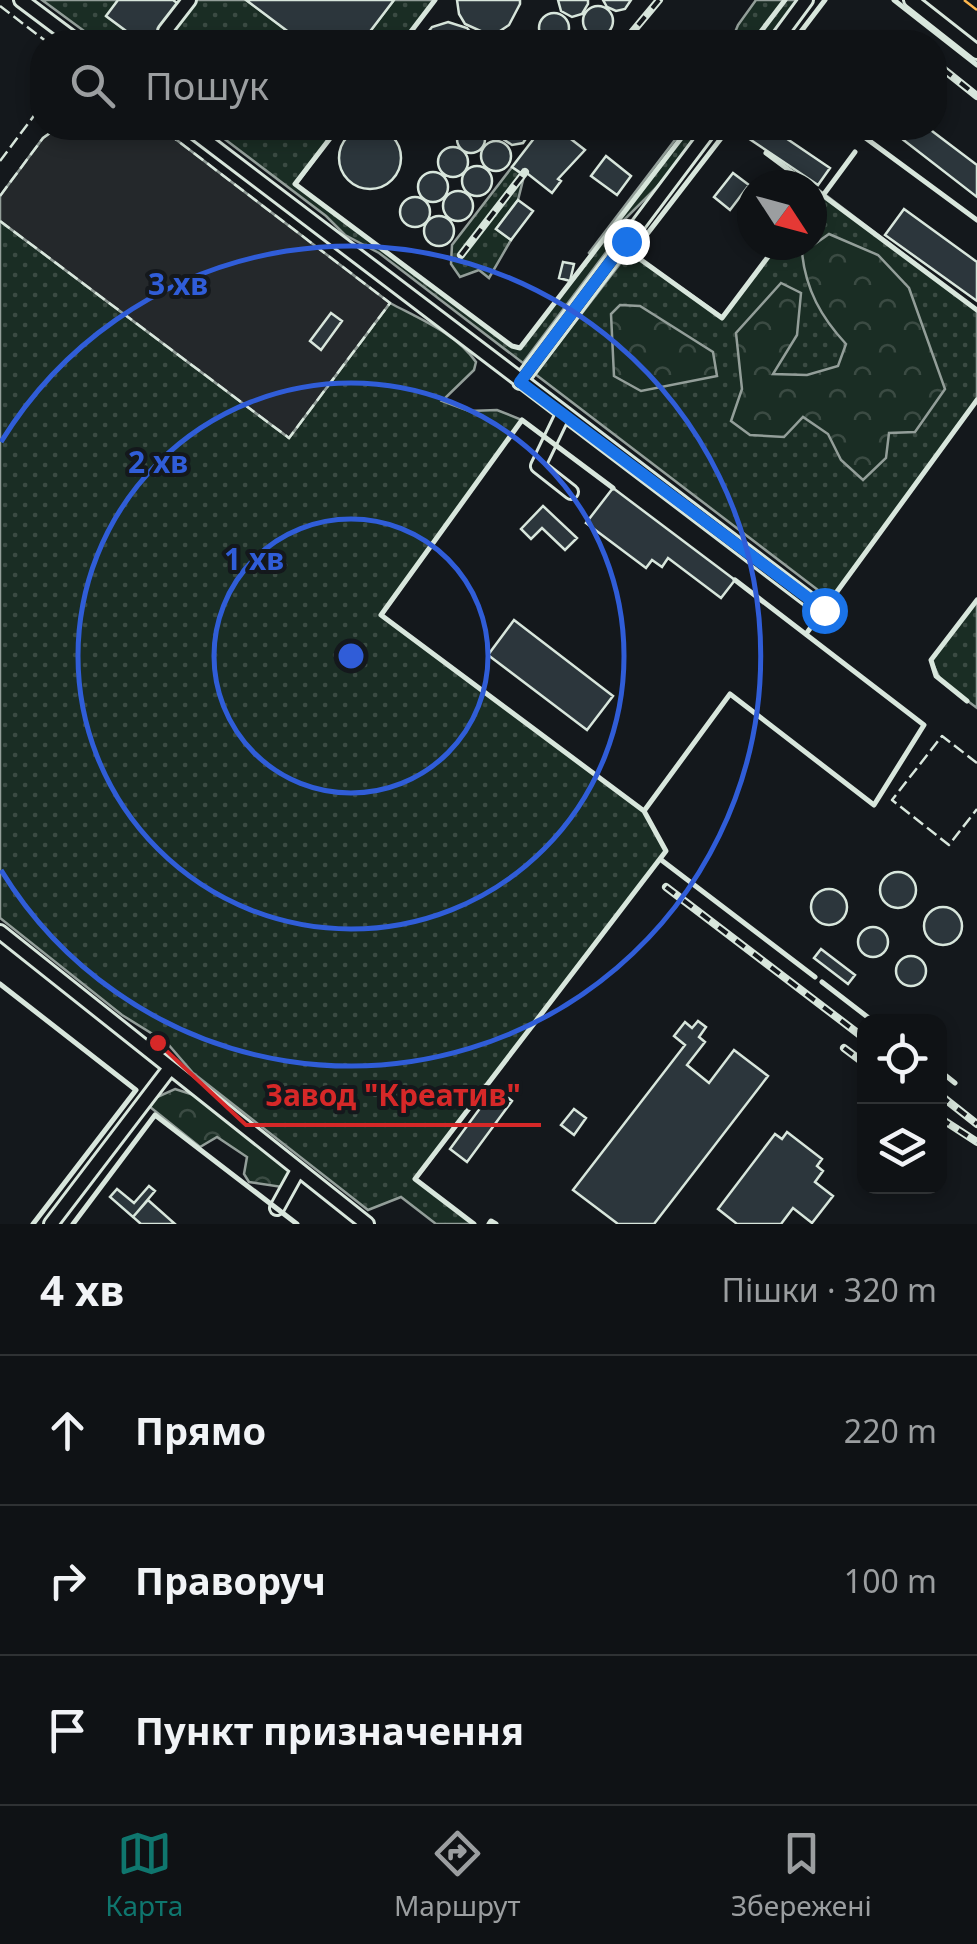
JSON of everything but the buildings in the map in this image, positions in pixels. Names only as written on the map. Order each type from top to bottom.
[{"type":"street","points":[[21,0],[61,30]]},
{"type":"street","points":[[166,30],[188,0]]},
{"type":"street","points":[[783,30],[806,0]]},
{"type":"street","points":[[912,0],[977,52]]},
{"type":"street","points":[[204,140],[824,610]]},
{"type":"street","points":[[520,382],[702,140]]},
{"type":"street","points":[[563,414],[538,466],[571,492]]},
{"type":"street","points":[[0,932],[368,1224]]},
{"type":"street","points":[[52,1224],[170,1068]]},
{"type":"street","points":[[277,1208],[298,1170]]},
{"type":"green space","points":[[42,0],[118,0],[107,17],[125,30],[83,30]]},
{"type":"green space","points":[[195,0],[246,0],[286,30],[172,30]]},
{"type":"green space","points":[[394,0],[435,0],[412,30],[371,30]]},
{"type":"green space","points":[[756,0],[798,0],[776,30],[736,30]]},
{"type":"green space","points":[[226,140],[329,140],[296,185],[519,348],[592,256],[589,253],[675,140],[694,140],[660,184],[620,224],[613,243],[523,363],[379,253],[345,235],[326,216]]},
{"type":"green space","points":[[512,167],[525,172],[518,200],[496,229],[511,240],[489,278],[479,270],[460,277],[451,264],[452,245]]},
{"type":"green space","points":[[827,196],[977,310],[977,400],[831,600],[535,374],[626,256],[637,257],[723,317],[766,260],[827,260]]},
{"type":"green space","points":[[0,221],[289,438],[390,303],[448,335],[476,362],[474,370],[442,401],[469,411],[497,410],[522,420],[382,615],[644,811],[666,851],[416,1179],[474,1224],[436,1224],[401,1197],[368,1210],[193,1073],[167,1043],[122,1015],[0,918]]},
{"type":"green space","points":[[827,235],[878,255],[909,288],[945,389],[915,432],[889,433],[886,458],[863,480],[841,460],[828,434],[803,417],[784,437],[750,435],[731,421],[742,389],[736,333],[781,283],[801,293],[797,335],[773,374],[807,375],[838,366],[846,344],[816,302],[803,260],[827,260]]},
{"type":"green space","points":[[620,305],[640,306],[713,352],[717,376],[641,391],[614,376],[611,314]]},
{"type":"green space","points":[[977,600],[977,708],[941,681],[931,660]]},
{"type":"green space","points":[[175,1089],[194,1095],[299,1177],[282,1187],[249,1182],[244,1174],[247,1157],[217,1137],[200,1147],[150,1107],[155,1098]]},
{"type":"shaded area","points":[[42,140],[177,140],[390,303],[289,438],[0,221],[0,196]]},
{"type":"railway","points":[[634,30],[659,0]]},
{"type":"railway","points":[[947,72],[977,96]]},
{"type":"railway","points":[[461,255],[525,172]]},
{"type":"railway","points":[[666,887],[857,1033]]},
{"type":"railway","points":[[844,1048],[857,1058]]},
{"type":"railway","points":[[947,1100],[977,1124]]},
{"type":"railway","points":[[947,1123],[977,1142]]},
{"type":"fence","points":[[0,6],[31,30]]},
{"type":"fence","points":[[0,161],[30,121]]},
{"type":"fence","points":[[0,196],[42,140]]},
{"type":"fence","points":[[0,221],[289,438],[390,303],[177,140]]},
{"type":"fence","points":[[977,763],[942,736],[892,800],[949,845],[977,809]]},
{"type":"wall","points":[[412,30],[435,0]]},
{"type":"wall","points":[[762,30],[785,0]]},
{"type":"wall","points":[[802,30],[825,0]]},
{"type":"wall","points":[[894,0],[932,30]]},
{"type":"wall","points":[[947,42],[977,65]]},
{"type":"wall","points":[[329,140],[295,184],[512,346],[520,348],[680,140]]},
{"type":"wall","points":[[720,140],[644,238],[646,244],[637,257],[722,318],[766,260]]},
{"type":"wall","points":[[868,140],[977,220]]},
{"type":"wall","points":[[827,190],[855,152]]},
{"type":"wall","points":[[766,153],[977,310]]},
{"type":"wall","points":[[806,634],[977,400]]},
{"type":"wall","points":[[474,1224],[415,1179],[666,851],[644,811],[381,615],[522,420],[613,488]]},
{"type":"wall","points":[[644,811],[730,694],[874,805],[924,725],[735,580]]},
{"type":"wall","points":[[967,701],[936,676],[931,660],[977,600]]},
{"type":"wall","points":[[660,859],[815,977]]},
{"type":"wall","points":[[822,982],[864,1014]]},
{"type":"wall","points":[[0,984],[136,1090],[33,1224]]},
{"type":"wall","points":[[947,1077],[955,1083]]},
{"type":"wall","points":[[73,1224],[155,1115],[297,1224]]},
{"type":"wall","points":[[489,1224],[496,1224]]},
{"type":"power","points":[[964,0],[977,10]]},
{"type":"place","name":"Завод \"Креатив\"","points":[[158,1043]]},
{"type":"route","points":[[626,241],[520,382],[824,610]]}]
